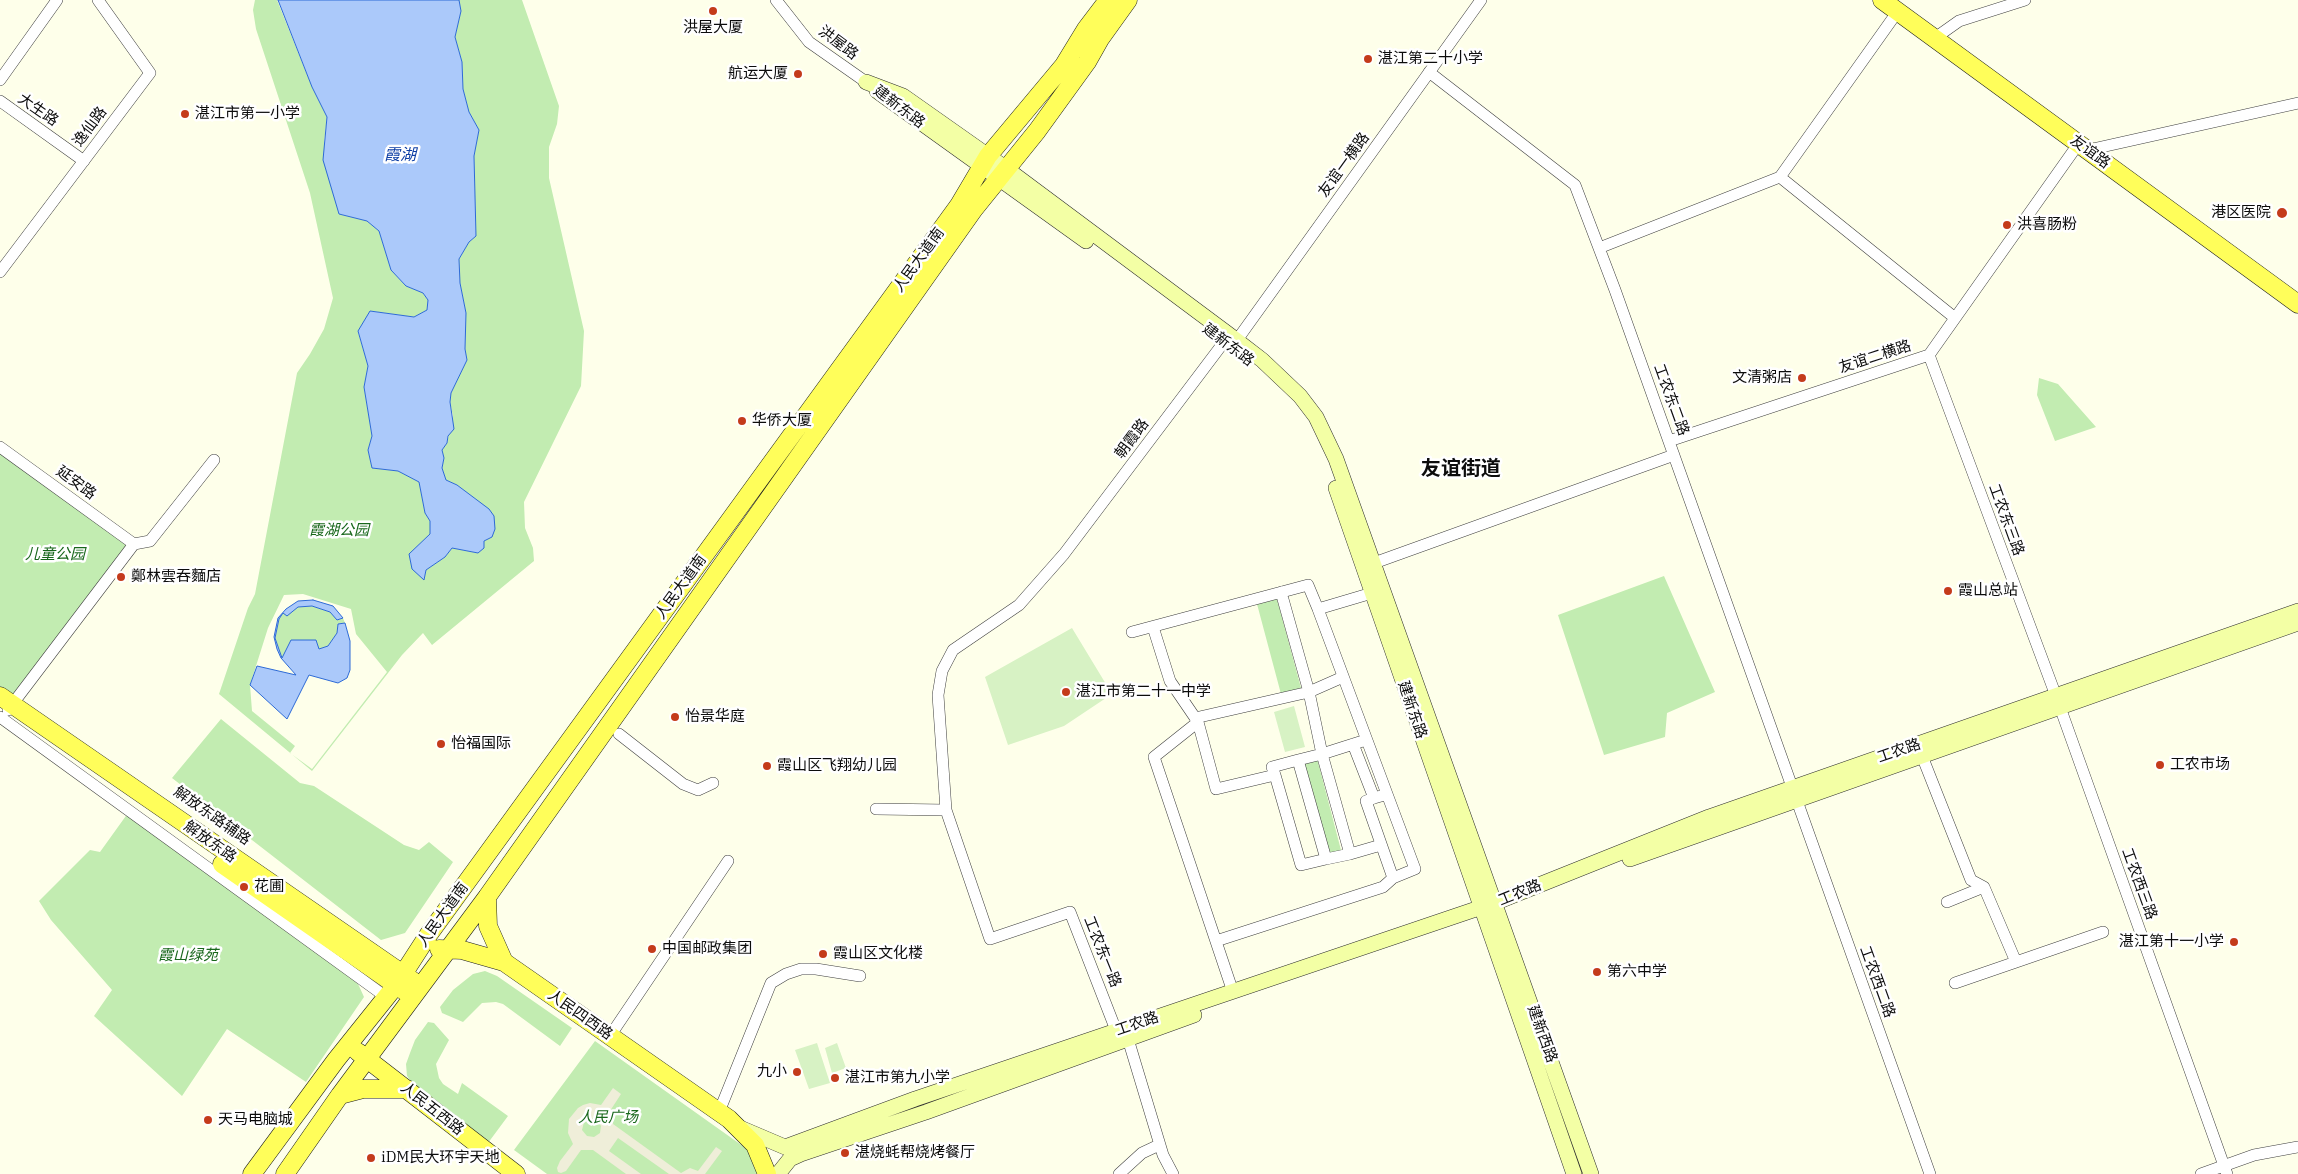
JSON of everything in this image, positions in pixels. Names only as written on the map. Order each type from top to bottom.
[{"type":"main road","name":"人民大道南","points":[[252,1174],[398,981],[418,950],[959,205],[984,161],[1064,65],[1086,29],[1108,0]]},
{"type":"main road","name":"人民大道南","points":[[285,1174],[340,1095],[487,897],[974,209],[1004,174],[1087,62],[1100,38],[1128,0]]},
{"type":"main road","name":"友谊路","points":[[1882,0],[2298,304]]},
{"type":"main road","name":"解放东路","points":[[3,710],[373,971],[398,981],[418,992]]},
{"type":"main road","points":[[487,897],[488,926],[504,962]]},
{"type":"main road","name":"人民四西路","points":[[418,950],[448,948],[504,962],[729,1119],[755,1145],[767,1174]]},
{"type":"main road","name":"人民五西路","points":[[349,1044],[367,1060],[516,1174]]},
{"type":"main road","points":[[340,1095],[363,1089],[407,1089]]},
{"type":"street","points":[[0,80],[57,0]]},
{"type":"street","name":"逸仙路","points":[[0,272],[150,73],[98,0]]},
{"type":"street","name":"洪屋路","points":[[776,0],[809,42],[866,82]]},
{"type":"street","name":"友谊一横路","points":[[1231,343],[1481,0]]},
{"type":"street","points":[[1935,38],[1960,21],[2025,0]]},
{"type":"street","points":[[1599,248],[1780,177],[1898,11]]},
{"type":"street","name":"工农东二路","points":[[1429,72],[1575,185],[1795,794]]},
{"type":"street","name":"建新东路","points":[[866,82],[903,96],[984,161],[1004,174],[1300,396],[1316,417],[1336,459],[1374,562],[1488,904]]},
{"type":"street","name":"大生路","points":[[0,101],[84,160]]},
{"type":"street","points":[[2083,146],[2298,103]]},
{"type":"street","name":"友谊二横路","points":[[1669,441],[1929,355],[2083,146]]},
{"type":"street","points":[[1780,177],[1955,318]]},
{"type":"street","name":"建新东路","points":[[1231,343],[1293,398],[1309,420],[1327,463],[1372,592],[1488,904]]},
{"type":"street","name":"朝霞路","points":[[946,810],[938,695],[942,672],[953,650],[1019,605],[1064,554],[1231,343]]},
{"type":"street","name":"工农东三路","points":[[1929,355],[2057,702]]},
{"type":"street","name":"延安路","points":[[0,446],[134,544]]},
{"type":"street","points":[[1374,562],[1674,455]]},
{"type":"street","points":[[3,710],[134,544],[150,541],[214,460]]},
{"type":"street","points":[[1132,632],[1308,585],[1415,869],[1393,878],[1383,887],[1216,941]]},
{"type":"street","points":[[1280,592],[1309,692],[1322,754],[1350,854]]},
{"type":"street","points":[[1318,609],[1372,592]]},
{"type":"street","name":"工农路","points":[[1795,794],[1922,756],[2057,702],[2298,611]]},
{"type":"street","name":"工农路","points":[[778,1174],[790,1159],[1488,904],[2057,702],[2298,623]]},
{"type":"street","points":[[1153,626],[1170,681],[1196,720],[1216,789],[1275,775]]},
{"type":"street","points":[[1233,992],[1154,757],[1196,720],[1309,692],[1343,677]]},
{"type":"street","name":"解放东路辅路","points":[[0,688],[398,981]]},
{"type":"street","name":"工农西三路","points":[[2057,702],[2226,1170]]},
{"type":"street","points":[[619,734],[683,784],[698,790],[713,783]]},
{"type":"street","points":[[1366,740],[1322,754],[1272,766],[1301,865],[1381,845]]},
{"type":"street","points":[[1353,744],[1374,798]]},
{"type":"street","points":[[1922,756],[1971,880],[1984,887],[2016,962]]},
{"type":"street","points":[[1298,760],[1326,859]]},
{"type":"street","name":"工农西二路","points":[[1795,794],[1930,1174]]},
{"type":"street","points":[[1387,795],[1366,801],[1393,878]]},
{"type":"street","points":[[876,808],[946,810]]},
{"type":"street","name":"工农东一路","points":[[946,810],[990,938],[1070,912],[1122,1037]]},
{"type":"street","points":[[610,1036],[728,861]]},
{"type":"street","points":[[1948,902],[1984,887]]},
{"type":"street","name":"工农路","points":[[729,1119],[785,1147],[904,1103],[1122,1037],[1233,992],[1488,904]]},
{"type":"street","name":"建新西路","points":[[1488,904],[1574,1174]]},
{"type":"street","name":"建新西路","points":[[1488,904],[1591,1174]]},
{"type":"street","points":[[1955,983],[2103,932]]},
{"type":"street","points":[[729,1119],[770,982],[801,969],[816,969],[860,976]]},
{"type":"street","points":[[1122,1037],[1160,1145],[1173,1174]]},
{"type":"street","points":[[1120,1174],[1142,1153],[1160,1145]]},
{"type":"street","points":[[2200,1174],[2226,1170],[2254,1155],[2298,1147]]},
{"type":"green space","name":"霞湖公园","points":[[255,0],[277,0],[312,87],[327,117],[324,143],[339,214],[367,221],[379,231],[391,270],[406,286],[423,293],[428,300],[427,310],[414,317],[371,311],[358,332],[368,366],[364,387],[372,436],[368,450],[372,468],[398,471],[419,482],[425,513],[430,521],[430,534],[420,545],[424,579],[426,570],[445,557],[452,548],[478,553],[484,541],[492,537],[480,503],[457,485],[446,480],[442,468],[444,458],[442,450],[447,443],[453,416],[450,402],[451,393],[467,360],[465,349],[466,313],[460,283],[459,259],[469,242],[476,236],[474,156],[479,130],[469,112],[463,89],[462,62],[455,37],[461,11],[459,0],[522,0],[559,106],[557,124],[549,147],[549,178],[584,331],[581,386],[524,502],[525,528],[533,548],[534,561],[432,645],[423,633],[402,655],[312,771],[292,755],[312,769],[387,672],[356,634],[351,609],[303,594],[284,595],[268,628],[250,685],[252,711],[295,746],[290,753],[219,694],[248,608],[255,594],[297,373],[324,329],[333,298],[310,193],[256,29],[253,10]]},
{"type":"green space","points":[[2039,378],[2058,384],[2096,427],[2055,441],[2037,395]]},
{"type":"green space","name":"儿童公园","points":[[0,447],[134,544],[11,704],[0,695]]},
{"type":"green space","points":[[1664,576],[1715,692],[1667,713],[1665,737],[1604,755],[1558,615]]},
{"type":"green space","points":[[1277,599],[1301,688],[1281,694],[1257,604]]},
{"type":"green space","points":[[312,606],[330,612],[337,620],[343,618],[345,623],[338,624],[337,633],[328,646],[319,650],[300,640],[282,659],[275,638],[279,619],[283,613],[298,607]]},
{"type":"green space","points":[[1072,628],[1112,694],[1064,726],[1008,745],[985,677]]},
{"type":"green space","points":[[1294,706],[1305,747],[1285,752],[1274,712]]},
{"type":"green space","points":[[221,719],[300,783],[314,786],[404,845],[419,850],[429,842],[453,862],[405,933],[381,940],[172,778]]},
{"type":"green space","points":[[1317,758],[1342,854],[1327,857],[1302,762]]},
{"type":"green space","name":"霞山绿苑","points":[[128,813],[348,969],[364,997],[306,1082],[227,1029],[182,1096],[94,1016],[112,990],[51,920],[39,901],[90,850],[100,852]]},
{"type":"green space","points":[[485,971],[497,976],[572,1028],[560,1046],[503,1004],[496,1002],[482,1003],[463,1022],[442,1013],[440,1007],[453,990],[473,974]]},
{"type":"green space","points":[[428,1022],[434,1023],[449,1040],[436,1064],[439,1078],[443,1084],[458,1094],[462,1083],[508,1116],[488,1143],[415,1087],[407,1076],[406,1064],[415,1040]]},
{"type":"green space","name":"人民广场","points":[[595,1041],[747,1149],[757,1174],[547,1174],[514,1150]]},
{"type":"green space","points":[[817,1043],[830,1083],[809,1089],[795,1050]]},
{"type":"green space","points":[[837,1043],[846,1068],[832,1073],[825,1048]]},
{"type":"shaded area","points":[[613,1088],[621,1094],[610,1111],[613,1117],[613,1124],[681,1173],[690,1168],[698,1171],[716,1147],[722,1151],[705,1174],[669,1174],[618,1138],[609,1151],[641,1174],[626,1174],[593,1150],[581,1150],[566,1171],[558,1172],[557,1168],[560,1161],[573,1144],[568,1133],[569,1119],[583,1105],[590,1103],[601,1105]],"holes":[[[590,1118],[597,1120],[601,1126],[600,1133],[594,1137],[587,1136],[582,1130],[584,1122]]]},
{"type":"water","name":"霞湖","points":[[278,0],[459,0],[461,11],[455,37],[462,62],[463,89],[469,112],[479,130],[474,156],[476,236],[469,242],[459,259],[460,283],[466,313],[465,349],[467,360],[451,393],[450,402],[454,429],[448,436],[447,443],[442,450],[444,458],[442,468],[446,480],[457,485],[489,509],[494,516],[495,529],[492,537],[484,541],[484,548],[478,553],[452,548],[445,557],[426,570],[424,580],[412,569],[409,554],[430,534],[430,521],[425,513],[419,482],[398,471],[372,468],[368,450],[372,436],[364,387],[368,366],[358,331],[370,311],[414,317],[427,310],[428,300],[423,293],[406,286],[391,270],[379,231],[367,221],[339,214],[323,160],[327,117],[312,87]]},
{"type":"water","points":[[313,600],[333,606],[343,618],[337,620],[330,612],[312,606],[298,607],[287,616],[283,613],[279,619],[275,638],[282,658],[291,640],[316,640],[319,649],[328,646],[337,633],[338,624],[345,623],[350,641],[350,670],[347,678],[338,683],[309,675],[287,719],[250,685],[257,666],[296,675],[281,658],[277,649],[274,637],[278,618],[286,609],[298,601]]},
{"type":"place","name":"洪屋大厦","points":[[713,11]]},
{"type":"place","name":"湛江第二十小学","points":[[1368,59]]},
{"type":"place","name":"航运大厦","points":[[798,74]]},
{"type":"place","name":"湛江市第一小学","points":[[185,114]]},
{"type":"place","name":"港区医院","points":[[2282,213]]},
{"type":"place","name":"洪喜肠粉","points":[[2007,225]]},
{"type":"place","name":"文清粥店","points":[[1802,378]]},
{"type":"place","name":"华侨大厦","points":[[742,421]]},
{"type":"place","name":"鄭林雲吞麵店","points":[[121,577]]},
{"type":"place","name":"霞山总站","points":[[1948,591]]},
{"type":"place","name":"湛江市第二十一中学","points":[[1066,692]]},
{"type":"place","name":"怡景华庭","points":[[675,717]]},
{"type":"place","name":"怡福国际","points":[[441,744]]},
{"type":"place","name":"工农市场","points":[[2160,765]]},
{"type":"place","name":"霞山区飞翔幼儿园","points":[[767,766]]},
{"type":"place","name":"花圃","points":[[244,887]]},
{"type":"place","name":"湛江第十一小学","points":[[2234,942]]},
{"type":"place","name":"中国邮政集团","points":[[652,949]]},
{"type":"place","name":"霞山区文化楼","points":[[823,954]]},
{"type":"place","name":"第六中学","points":[[1597,972]]},
{"type":"place","name":"九小","points":[[797,1072]]},
{"type":"place","name":"湛江市第九小学","points":[[835,1078]]},
{"type":"place","name":"天马电脑城","points":[[208,1120]]},
{"type":"place","name":"湛烧蚝帮烧烤餐厅","points":[[845,1153]]},
{"type":"place","name":"iDM民大环宇天地","points":[[371,1158]]},
{"type":"district","name":"友谊街道","points":[[1461,469]]}]
